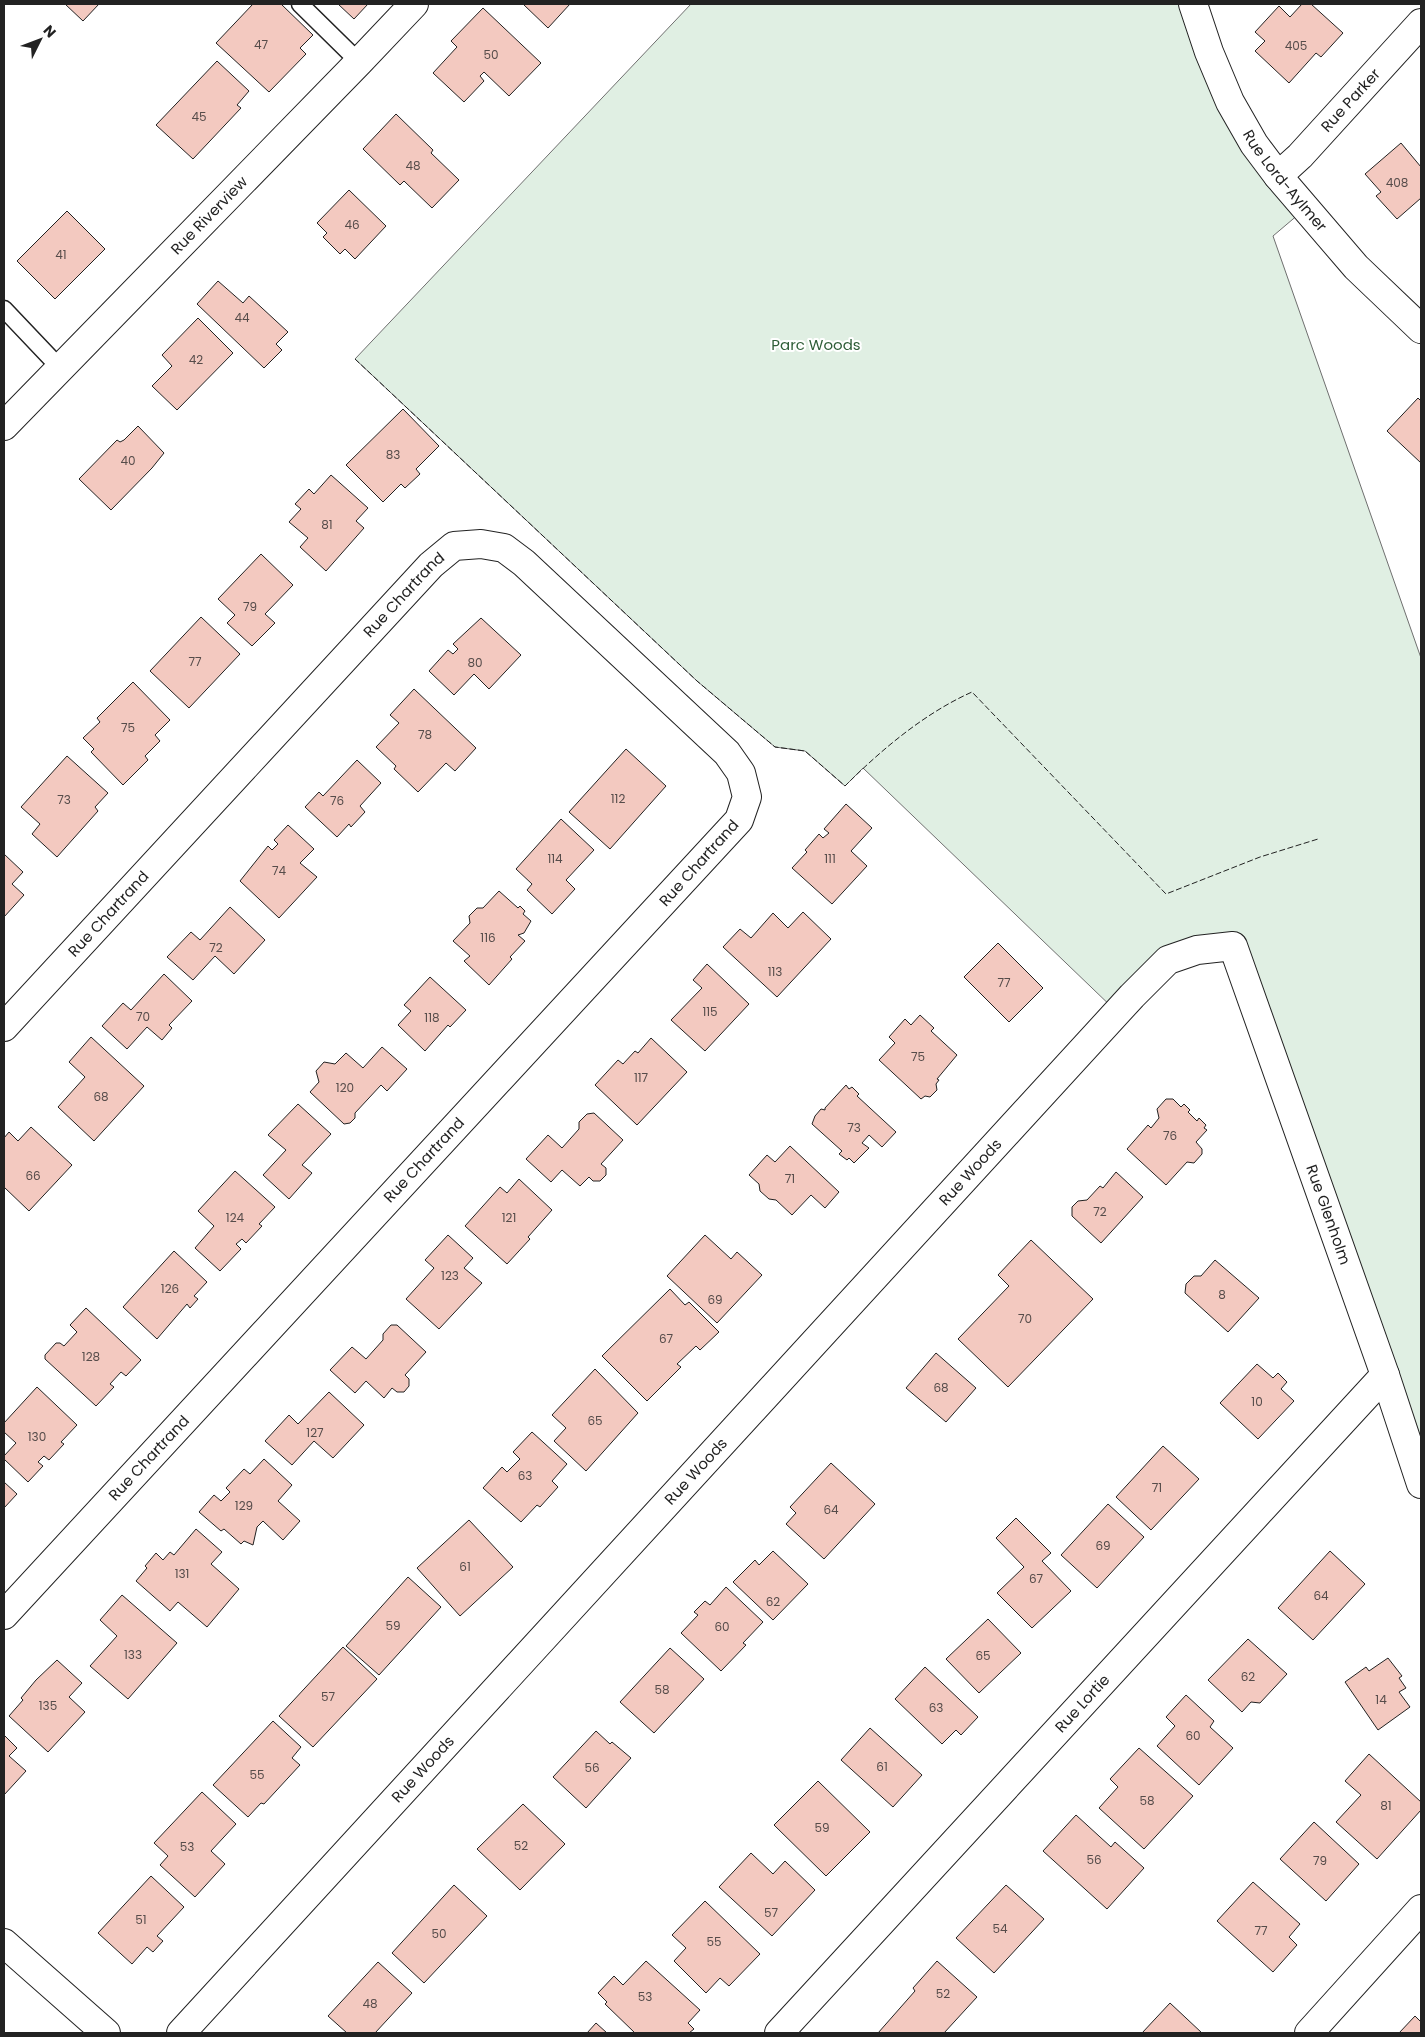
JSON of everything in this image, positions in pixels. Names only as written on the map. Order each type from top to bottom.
[{"type":"street","name":"Rue Riverview","points":[[4,426],[414,4]]},
{"type":"street","name":"Rue Lord-Aylmer","points":[[1193,4],[1209,52],[1230,102],[1254,144],[1278,176],[1356,267],[1421,329]]},
{"type":"street","name":"Rue Parker","points":[[1278,176],[1310,146],[1421,23]]},
{"type":"street","name":"Rue Chartrand","points":[[4,1027],[431,565],[454,546],[481,544],[504,548],[524,563],[727,753],[741,773],[747,798],[739,820],[4,1615]]},
{"type":"street","name":"Rue Glenholm","points":[[1233,946],[1385,1375],[1421,1484]]},
{"type":"street","name":"Rue Woods","points":[[181,2033],[1132,996],[1168,960],[1197,950],[1233,946]]},
{"type":"street","name":"Rue Lortie","points":[[779,2033],[1385,1375]]},
{"type":"street","points":[[1309,2033],[1421,1909]]},
{"type":"street","points":[[4,1943],[106,2033]]},
{"type":"lane","points":[[300,4],[359,62]]},
{"type":"lane","points":[[4,309],[60,368]]},
{"type":"green space","name":"Parc Woods","points":[[691,4],[1193,4],[1209,52],[1306,208],[1273,236],[1421,658],[1421,1484],[1233,946],[1197,950],[1117,1012],[863,768],[845,786],[805,751],[775,747],[697,681],[355,359]]},
{"type":"building","points":[[65,4],[99,4],[83,21]]},
{"type":"building","points":[[253,4],[281,4],[313,35],[300,48],[306,54],[269,92],[216,43]]},
{"type":"building","points":[[338,4],[368,4],[354,19]]},
{"type":"building","points":[[523,4],[570,4],[548,28]]},
{"type":"building","points":[[1302,4],[1311,4],[1343,33],[1321,57],[1316,53],[1289,83],[1255,51],[1265,41],[1255,32],[1279,6],[1290,17]]},
{"type":"building","points":[[483,8],[541,63],[509,96],[484,72],[480,76],[484,81],[464,102],[433,73],[457,47],[451,41]]},
{"type":"building","points":[[217,61],[249,91],[237,105],[241,108],[193,159],[156,125]]},
{"type":"building","points":[[396,114],[433,150],[431,153],[459,180],[432,208],[404,181],[400,185],[363,149]]},
{"type":"building","points":[[1401,143],[1421,167],[1421,198],[1397,219],[1376,196],[1381,192],[1365,174]]},
{"type":"building","points":[[349,190],[386,226],[355,259],[345,249],[340,254],[323,237],[327,233],[317,223]]},
{"type":"building","points":[[67,211],[105,249],[55,299],[17,261]]},
{"type":"building","points":[[218,281],[243,303],[249,296],[288,332],[276,344],[282,350],[264,368],[197,304]]},
{"type":"building","points":[[198,318],[233,353],[177,410],[152,386],[172,366],[162,355]]},
{"type":"building","points":[[1418,398],[1421,401],[1421,463],[1387,431]]},
{"type":"building","points":[[403,409],[439,446],[416,469],[420,474],[405,488],[401,484],[383,502],[346,465]]},
{"type":"building","points":[[138,426],[164,453],[111,510],[79,479],[117,440],[120,442],[124,440]]},
{"type":"building","points":[[331,475],[368,508],[356,521],[364,528],[326,571],[300,547],[308,538],[289,522],[301,509],[295,504],[309,489],[314,494]]},
{"type":"building","points":[[261,554],[293,585],[265,614],[275,623],[252,646],[227,623],[235,615],[218,599]]},
{"type":"building","points":[[201,617],[240,654],[189,708],[150,671]]},
{"type":"building","points":[[481,618],[521,655],[489,689],[474,674],[454,695],[429,671],[448,650],[453,654],[458,649],[453,644]]},
{"type":"building","points":[[133,682],[170,720],[155,735],[160,741],[145,756],[148,760],[123,785],[91,752],[94,749],[83,738],[100,722],[97,718]]},
{"type":"building","points":[[414,689],[476,748],[455,771],[446,763],[418,792],[394,769],[396,766],[376,747],[399,723],[390,715]]},
{"type":"building","points":[[626,749],[666,786],[610,849],[569,812]]},
{"type":"building","points":[[67,756],[108,793],[95,807],[98,811],[57,857],[32,834],[40,824],[21,807]]},
{"type":"building","points":[[357,760],[381,783],[360,806],[365,812],[351,827],[349,824],[337,837],[305,807],[319,792],[323,796]]},
{"type":"building","points":[[846,804],[872,828],[851,851],[867,866],[832,904],[792,868],[807,852],[805,850],[819,834],[823,838],[829,833],[824,829]]},
{"type":"building","points":[[561,819],[594,850],[566,880],[575,889],[552,914],[527,890],[532,884],[516,869]]},
{"type":"building","points":[[288,825],[314,849],[300,863],[317,877],[279,918],[240,881],[268,846],[272,850],[278,844],[274,840]]},
{"type":"building","points":[[4,854],[23,872],[12,884],[24,895],[4,917]]},
{"type":"building","points":[[499,891],[518,908],[520,906],[525,911],[523,914],[531,921],[524,933],[518,935],[525,941],[489,985],[464,961],[470,956],[453,941],[470,923],[469,916],[477,908],[483,908]]},
{"type":"building","points":[[230,907],[265,940],[234,974],[215,956],[193,980],[167,957],[191,932],[200,940]]},
{"type":"building","points":[[803,912],[831,939],[777,997],[723,947],[740,929],[751,938],[773,913],[788,928]]},
{"type":"building","points":[[998,943],[1043,988],[1009,1022],[964,977]]},
{"type":"building","points":[[707,964],[749,1004],[705,1051],[671,1020],[702,988],[693,980]]},
{"type":"building","points":[[164,974],[192,1001],[169,1025],[172,1028],[162,1040],[147,1027],[127,1049],[102,1026],[123,1003],[131,1010]]},
{"type":"building","points":[[430,977],[466,1010],[450,1027],[448,1025],[425,1051],[398,1025],[411,1011],[404,1005]]},
{"type":"building","points":[[920,1015],[934,1028],[931,1031],[957,1055],[937,1079],[939,1080],[936,1084],[937,1090],[930,1097],[925,1096],[921,1099],[879,1060],[895,1043],[889,1037],[905,1019],[911,1025]]},
{"type":"building","points":[[91,1037],[144,1086],[94,1141],[58,1107],[85,1077],[69,1062]]},
{"type":"building","points":[[651,1038],[687,1072],[637,1125],[595,1085],[618,1060],[623,1064],[635,1051],[638,1053]]},
{"type":"building","points":[[382,1047],[407,1069],[387,1091],[381,1085],[355,1113],[355,1118],[350,1123],[344,1124],[310,1092],[319,1082],[316,1071],[324,1062],[335,1064],[346,1053],[363,1068]]},
{"type":"building","points":[[846,1085],[849,1089],[852,1087],[859,1094],[857,1096],[896,1132],[882,1147],[869,1135],[862,1143],[869,1148],[854,1163],[849,1158],[847,1160],[839,1154],[842,1151],[812,1124],[815,1116],[821,1109],[825,1110]]},
{"type":"building","points":[[1166,1099],[1173,1099],[1181,1107],[1184,1104],[1190,1110],[1188,1112],[1197,1121],[1199,1118],[1206,1125],[1204,1128],[1207,1130],[1196,1142],[1202,1149],[1202,1154],[1194,1163],[1187,1162],[1166,1185],[1127,1149],[1148,1125],[1151,1128],[1159,1118],[1157,1109]]},
{"type":"building","points":[[298,1104],[331,1134],[302,1165],[312,1173],[289,1199],[263,1175],[286,1150],[268,1135]]},
{"type":"building","points":[[594,1113],[623,1140],[601,1164],[606,1168],[606,1175],[600,1181],[593,1181],[589,1177],[580,1186],[562,1170],[551,1182],[526,1159],[548,1135],[562,1148],[579,1129],[579,1122],[587,1114]]},
{"type":"building","points":[[31,1127],[72,1165],[29,1211],[4,1187],[4,1138],[9,1132],[18,1141]]},
{"type":"building","points":[[790,1146],[839,1192],[825,1208],[811,1195],[792,1215],[776,1200],[769,1199],[760,1191],[759,1184],[749,1175],[767,1155],[775,1162]]},
{"type":"building","points":[[235,1171],[275,1207],[259,1224],[262,1226],[246,1243],[242,1239],[236,1244],[241,1249],[220,1271],[195,1248],[214,1226],[198,1211]]},
{"type":"building","points":[[1116,1172],[1143,1197],[1101,1243],[1072,1216],[1072,1207],[1078,1201],[1087,1200],[1100,1186],[1103,1188]]},
{"type":"building","points":[[519,1179],[552,1210],[528,1237],[530,1239],[507,1264],[465,1226],[500,1187],[507,1193]]},
{"type":"building","points":[[448,1235],[473,1258],[464,1268],[482,1283],[439,1329],[406,1299],[434,1268],[425,1260]]},
{"type":"building","points":[[705,1235],[731,1259],[737,1252],[762,1275],[717,1323],[667,1276]]},
{"type":"building","points":[[1031,1240],[1093,1299],[1008,1387],[958,1339],[1009,1286],[998,1275]]},
{"type":"building","points":[[174,1251],[207,1282],[194,1296],[198,1299],[190,1308],[187,1304],[157,1339],[123,1307]]},
{"type":"building","points":[[1215,1260],[1259,1298],[1228,1332],[1185,1293],[1186,1284],[1194,1276],[1201,1276]]},
{"type":"building","points":[[670,1289],[685,1305],[689,1302],[719,1332],[700,1350],[696,1346],[677,1364],[681,1367],[647,1401],[602,1356]]},
{"type":"building","points":[[86,1308],[141,1360],[126,1376],[121,1372],[110,1384],[114,1387],[96,1406],[45,1359],[45,1355],[56,1343],[64,1346],[77,1332],[70,1325]]},
{"type":"building","points":[[391,1325],[397,1325],[426,1352],[405,1375],[409,1379],[409,1386],[404,1392],[397,1392],[392,1388],[384,1398],[366,1381],[355,1393],[330,1370],[352,1347],[366,1359],[383,1340],[383,1334]]},
{"type":"building","points":[[936,1353],[976,1388],[946,1422],[906,1388]]},
{"type":"building","points":[[1257,1364],[1273,1378],[1278,1373],[1287,1382],[1281,1389],[1294,1401],[1258,1439],[1220,1403]]},
{"type":"building","points":[[595,1369],[638,1413],[586,1471],[554,1441],[566,1428],[552,1415]]},
{"type":"building","points":[[37,1387],[77,1425],[61,1442],[64,1444],[49,1460],[44,1456],[38,1462],[43,1466],[28,1482],[4,1459],[4,1456],[16,1443],[4,1432],[4,1423]]},
{"type":"building","points":[[329,1392],[364,1425],[333,1458],[314,1441],[292,1465],[265,1441],[289,1415],[298,1424]]},
{"type":"building","points":[[532,1432],[567,1464],[552,1481],[558,1487],[540,1507],[537,1505],[521,1522],[483,1488],[502,1467],[507,1472],[520,1459],[513,1452]]},
{"type":"building","points":[[1163,1446],[1199,1479],[1151,1530],[1116,1497]]},
{"type":"building","points":[[264,1459],[292,1485],[278,1501],[300,1521],[283,1540],[263,1521],[257,1527],[253,1545],[244,1541],[241,1544],[224,1529],[221,1531],[199,1512],[214,1495],[221,1501],[230,1492],[226,1488],[244,1469],[250,1474]]},
{"type":"building","points":[[831,1463],[875,1504],[824,1559],[786,1524],[796,1513],[790,1507]]},
{"type":"building","points":[[4,1482],[17,1494],[4,1508]]},
{"type":"building","points":[[1108,1504],[1144,1537],[1097,1588],[1061,1555]]},
{"type":"building","points":[[1016,1518],[1051,1553],[1042,1561],[1071,1591],[1032,1628],[997,1593],[1024,1567],[996,1538]]},
{"type":"building","points":[[469,1520],[513,1567],[460,1616],[417,1568]]},
{"type":"building","points":[[196,1529],[222,1552],[211,1564],[239,1589],[207,1627],[178,1602],[170,1611],[136,1581],[156,1553],[163,1560],[170,1552],[174,1555]]},
{"type":"building","points":[[773,1551],[808,1584],[773,1620],[733,1582],[755,1560],[759,1565]]},
{"type":"building","points":[[1330,1551],[1365,1584],[1313,1640],[1278,1608]]},
{"type":"building","points":[[408,1577],[441,1607],[379,1675],[346,1646]]},
{"type":"building","points":[[726,1587],[763,1622],[743,1643],[746,1645],[721,1671],[681,1633],[698,1615],[694,1612],[705,1601],[710,1605]]},
{"type":"building","points":[[122,1595],[177,1643],[128,1699],[90,1666],[117,1636],[100,1620]]},
{"type":"building","points":[[988,1619],[1021,1653],[979,1693],[946,1659]]},
{"type":"building","points":[[1248,1639],[1287,1674],[1260,1703],[1251,1702],[1242,1712],[1208,1680]]},
{"type":"building","points":[[343,1647],[377,1679],[313,1747],[279,1716]]},
{"type":"building","points":[[670,1648],[704,1679],[654,1733],[620,1702]]},
{"type":"building","points":[[1388,1658],[1402,1676],[1399,1678],[1406,1688],[1399,1692],[1410,1707],[1378,1730],[1345,1682],[1366,1667],[1369,1671]]},
{"type":"building","points":[[57,1660],[82,1683],[69,1697],[85,1712],[48,1752],[9,1716],[23,1700],[21,1698],[36,1680]]},
{"type":"building","points":[[925,1667],[978,1717],[961,1735],[956,1730],[942,1744],[895,1699]]},
{"type":"building","points":[[1186,1695],[1214,1721],[1210,1727],[1233,1748],[1199,1785],[1157,1746],[1175,1726],[1166,1717]]},
{"type":"building","points":[[273,1721],[301,1747],[292,1758],[300,1765],[264,1804],[261,1803],[248,1817],[213,1785]]},
{"type":"building","points":[[870,1728],[922,1775],[893,1807],[841,1760]]},
{"type":"building","points":[[596,1731],[610,1744],[612,1742],[631,1758],[586,1808],[553,1777]]},
{"type":"building","points":[[4,1735],[17,1748],[9,1756],[26,1771],[4,1795]]},
{"type":"building","points":[[1139,1748],[1193,1796],[1144,1849],[1099,1808],[1118,1787],[1110,1779]]},
{"type":"building","points":[[1369,1754],[1421,1802],[1421,1810],[1377,1859],[1336,1822],[1361,1795],[1345,1781]]},
{"type":"building","points":[[818,1781],[870,1832],[826,1876],[774,1825]]},
{"type":"building","points":[[202,1792],[236,1824],[211,1851],[225,1864],[195,1897],[160,1865],[168,1856],[154,1843]]},
{"type":"building","points":[[523,1804],[565,1844],[520,1890],[477,1849]]},
{"type":"building","points":[[1076,1815],[1111,1847],[1115,1842],[1144,1868],[1107,1909],[1043,1851]]},
{"type":"building","points":[[1314,1822],[1359,1864],[1326,1901],[1280,1859]]},
{"type":"building","points":[[751,1853],[773,1874],[785,1861],[815,1890],[772,1936],[719,1887]]},
{"type":"building","points":[[151,1876],[184,1907],[157,1936],[163,1941],[153,1952],[147,1947],[132,1964],[98,1933]]},
{"type":"building","points":[[1253,1882],[1300,1924],[1289,1937],[1297,1945],[1273,1972],[1217,1921]]},
{"type":"building","points":[[454,1885],[487,1916],[424,1983],[392,1953]]},
{"type":"building","points":[[1006,1885],[1044,1919],[994,1973],[956,1938]]},
{"type":"building","points":[[705,1901],[760,1954],[729,1986],[720,1978],[706,1993],[674,1961],[686,1948],[672,1935]]},
{"type":"building","points":[[646,1961],[700,2010],[688,2023],[694,2029],[689,2033],[635,2033],[605,2004],[607,2002],[598,1993],[614,1976],[623,1985]]},
{"type":"building","points":[[937,1961],[977,1997],[944,2033],[878,2033],[915,1991],[913,1988]]},
{"type":"building","points":[[378,1962],[412,1993],[375,2033],[347,2033],[328,2016]]},
{"type":"building","points":[[1170,2003],[1202,2033],[1142,2033]]},
{"type":"building","points":[[1415,2016],[1421,2022],[1421,2033],[1399,2033]]},
{"type":"building","points":[[596,2023],[607,2033],[587,2033]]},
{"type":"fence","points":[[355,359],[697,681],[775,747],[805,751],[845,786],[889,746],[921,721],[972,692],[1166,894],[1260,857],[1318,839]]}]
